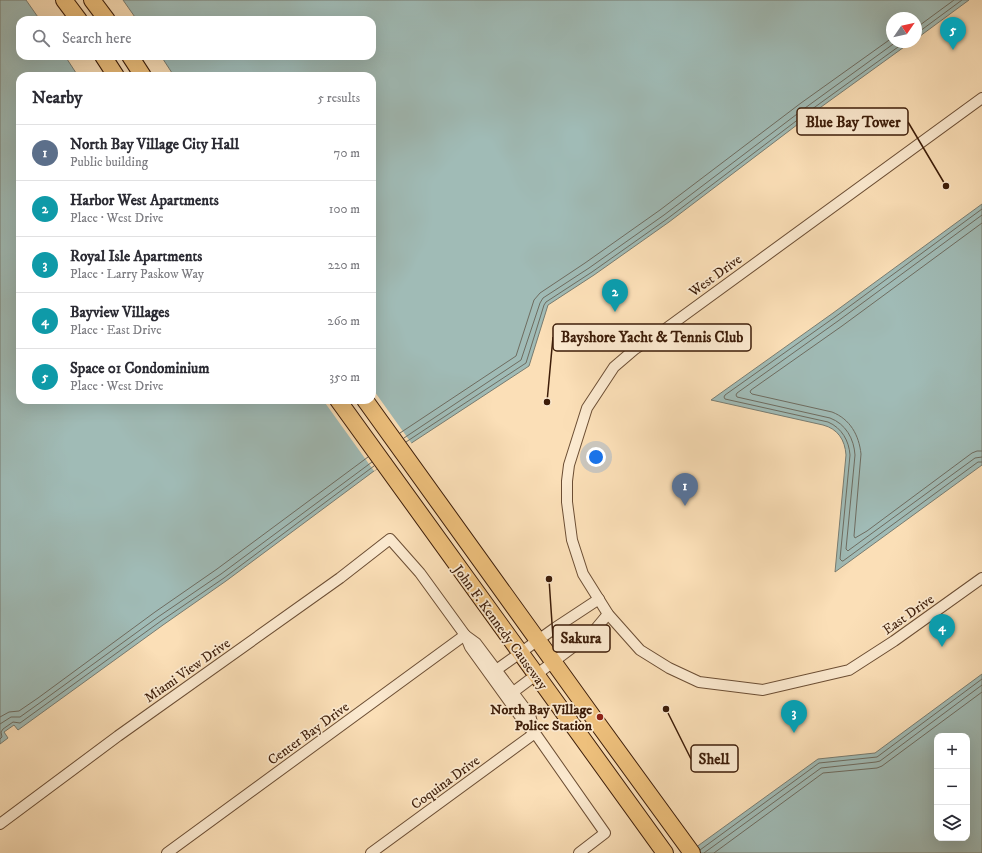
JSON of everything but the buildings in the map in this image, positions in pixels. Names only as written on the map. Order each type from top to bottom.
[{"type":"main road","points":[[64,0],[75,16]]},
{"type":"main road","points":[[92,0],[104,16]]},
{"type":"main road","points":[[106,60],[113,72]]},
{"type":"main road","points":[[133,60],[140,72]]},
{"type":"main road","name":"John F. Kennedy Causeway","points":[[341,404],[665,853]]},
{"type":"main road","name":"John F. Kennedy Causeway","points":[[368,404],[689,849]]},
{"type":"street","name":"West Drive","points":[[608,614],[583,574],[572,540],[566,502],[569,465],[587,408],[614,367],[634,349],[664,330],[982,98]]},
{"type":"street","name":"Miami View Drive","points":[[0,824],[118,736],[340,578],[390,539],[420,573],[466,635]]},
{"type":"street","name":"East Drive","points":[[608,614],[640,650],[669,668],[699,682],[763,690],[849,670],[894,641],[982,578]]},
{"type":"street","points":[[493,672],[599,599]]},
{"type":"street","points":[[509,694],[593,632],[608,614]]},
{"type":"street","points":[[466,635],[470,647],[493,672],[509,694],[527,726],[535,733],[605,832],[579,853]]},
{"type":"street","name":"Center Bay Drive","points":[[167,853],[466,635]]},
{"type":"street","name":"Coquina Drive","points":[[371,853],[535,733]]},
{"type":"water","points":[[0,0],[26,0],[37,16],[16,16],[16,60],[68,60],[75,72],[16,72],[16,404],[376,404],[376,72],[171,72],[164,60],[376,60],[376,16],[134,16],[123,0],[969,0],[922,35],[922,12],[886,12],[886,48],[903,48],[810,115],[669,222],[594,275],[548,305],[529,366],[413,442],[226,581],[18,730],[14,725],[4,732],[8,738],[0,744]]},
{"type":"water","points":[[982,204],[982,465],[835,572],[846,455],[840,436],[833,429],[823,425],[711,400]]},
{"type":"water","points":[[982,674],[982,853],[688,853],[818,759],[875,753]]},
{"type":"pier","points":[[376,394],[412,444],[374,471],[326,404],[376,404]]},
{"type":"place","name":"Space 01 Condominium","points":[[953,50]]},
{"type":"place","name":"Blue Bay Tower","points":[[946,186]]},
{"type":"place","name":"Harbor West Apartments","points":[[615,312]]},
{"type":"place","name":"Bayshore Yacht & Tennis Club","points":[[547,402]]},
{"type":"place","name":"North Bay Village City Hall","points":[[685,506]]},
{"type":"place","name":"Sakura","points":[[549,579]]},
{"type":"place","name":"Bayview Villages","points":[[942,647]]},
{"type":"place","name":"Shell","points":[[666,709]]},
{"type":"place","name":"North Bay Village Police Station","points":[[600,717]]},
{"type":"place","name":"Royal Isle Apartments","points":[[794,733]]}]
